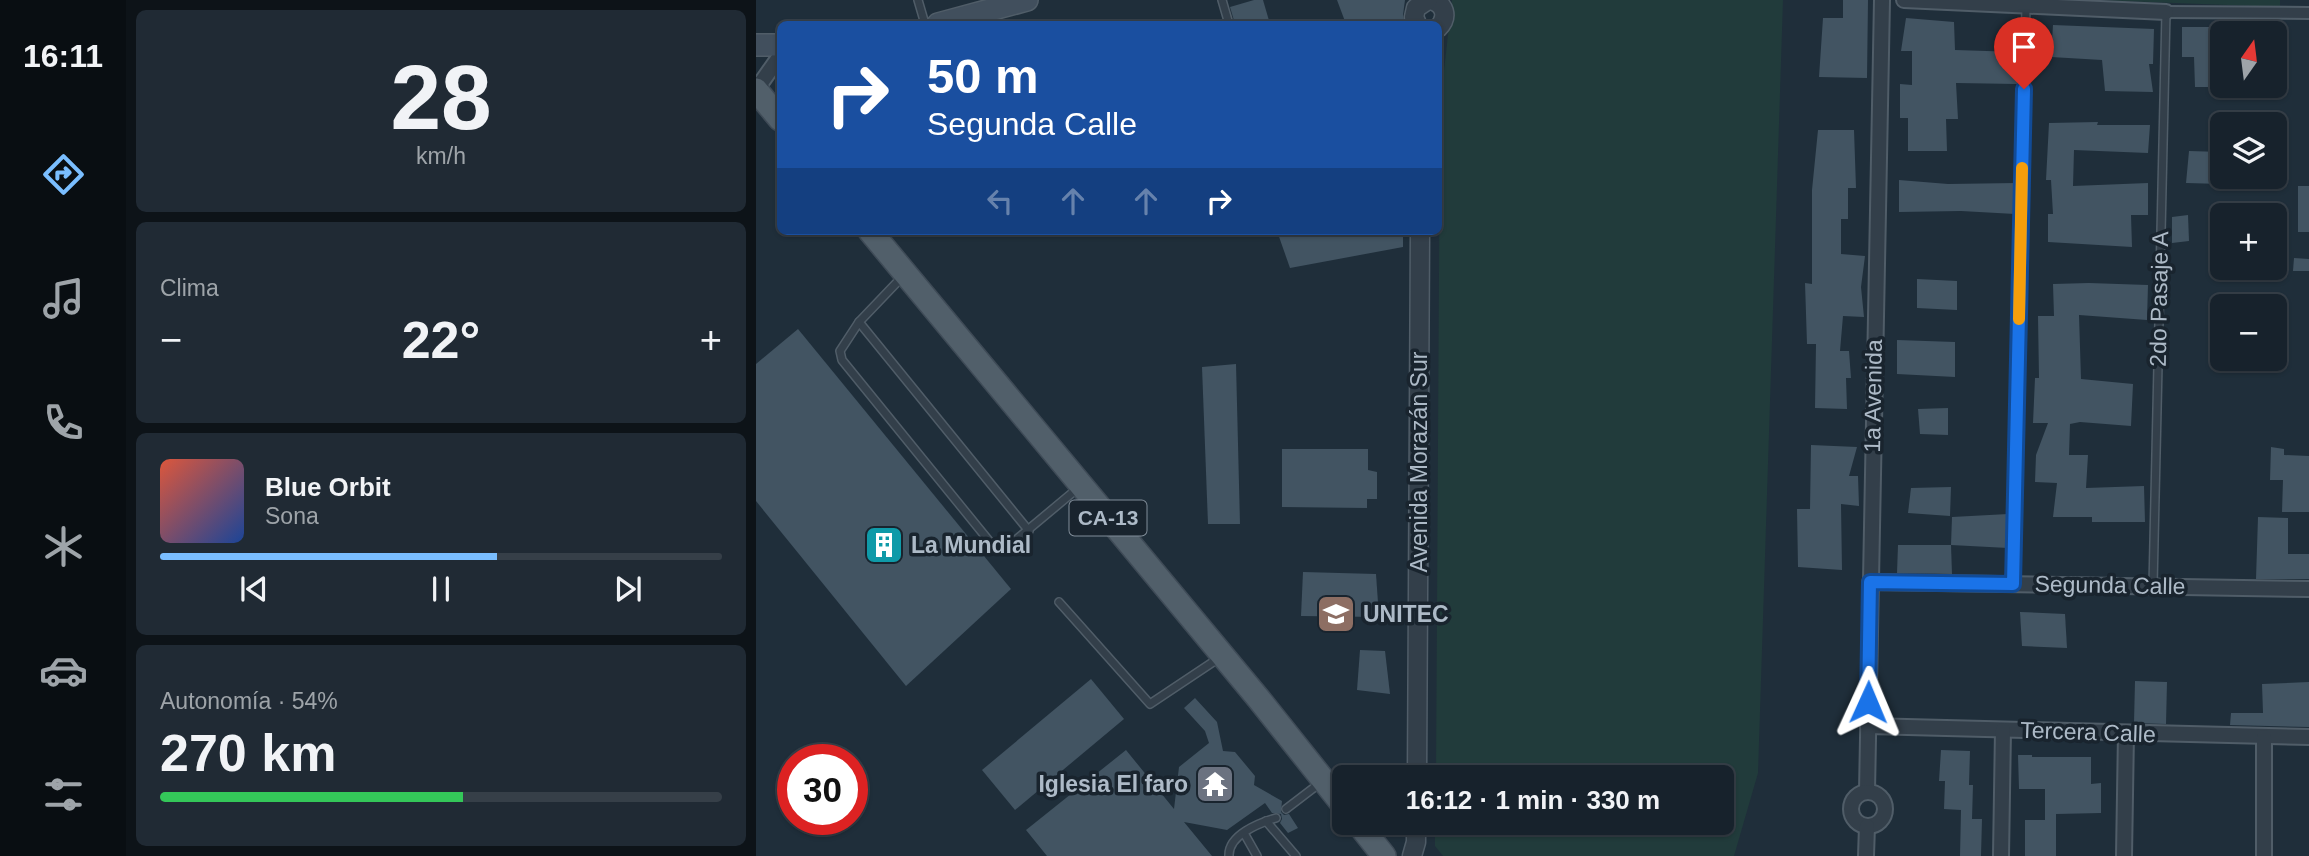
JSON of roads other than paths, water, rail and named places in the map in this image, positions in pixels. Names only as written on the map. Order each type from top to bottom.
[{"type":"main road","points":[[949,21],[1027,0]]},
{"type":"main road","points":[[756,45],[777,46]]},
{"type":"main road","points":[[756,90],[777,116]]},
{"type":"main road","points":[[756,110],[777,126]]},
{"type":"main road","name":"CA-13","points":[[873,235],[1332,790]]},
{"type":"main road","points":[[1367,835],[1384,856]]},
{"type":"street","points":[[1416,21],[1416,8],[1429,0],[1438,3],[1444,11],[1442,23]]},
{"type":"street","name":"1a Avenida","points":[[1866,856],[1867,826],[1856,821],[1851,811],[1853,800],[1867,791],[1882,0]]},
{"type":"street","points":[[1903,0],[2166,12],[2309,13]]},
{"type":"street","points":[[756,90],[777,60]]},
{"type":"street","name":"Avenida Morazán Sur","points":[[1416,765],[1420,235]]},
{"type":"street","name":"Segunda Calle","points":[[1870,582],[2309,589]]},
{"type":"street","name":"Tercera Calle","points":[[1868,726],[2309,737]]},
{"type":"street","points":[[2001,856],[2003,730]]},
{"type":"street","points":[[2124,856],[2126,733]]},
{"type":"street","points":[[2264,737],[2264,856]]},
{"type":"street","points":[[1867,791],[1878,794],[1886,809],[1882,820],[1867,826]]},
{"type":"street","points":[[1412,856],[1416,835]]},
{"type":"lane","points":[[918,0],[924,21]]},
{"type":"lane","points":[[1222,0],[1228,21]]},
{"type":"lane","points":[[2013,584],[2026,6]]},
{"type":"lane","name":"2do Pasaje A","points":[[2153,586],[2166,12]]},
{"type":"lane","points":[[905,274],[859,322],[840,351],[842,360],[994,547],[1005,549],[1081,486]]},
{"type":"lane","points":[[859,322],[1029,531]]},
{"type":"lane","points":[[1059,602],[1150,704],[1223,656]]},
{"type":"lane","points":[[1286,809],[1324,780]]},
{"type":"lane","points":[[1229,856],[1235,839],[1276,818]]},
{"type":"lane","points":[[1266,821],[1296,856]]},
{"type":"lane","points":[[1244,833],[1257,856]]},
{"type":"place","name":"La Mundial","points":[[884,545]]},
{"type":"place","name":"UNITEC","points":[[1336,614]]},
{"type":"place","name":"Iglesia El faro","points":[[1215,784]]}]
